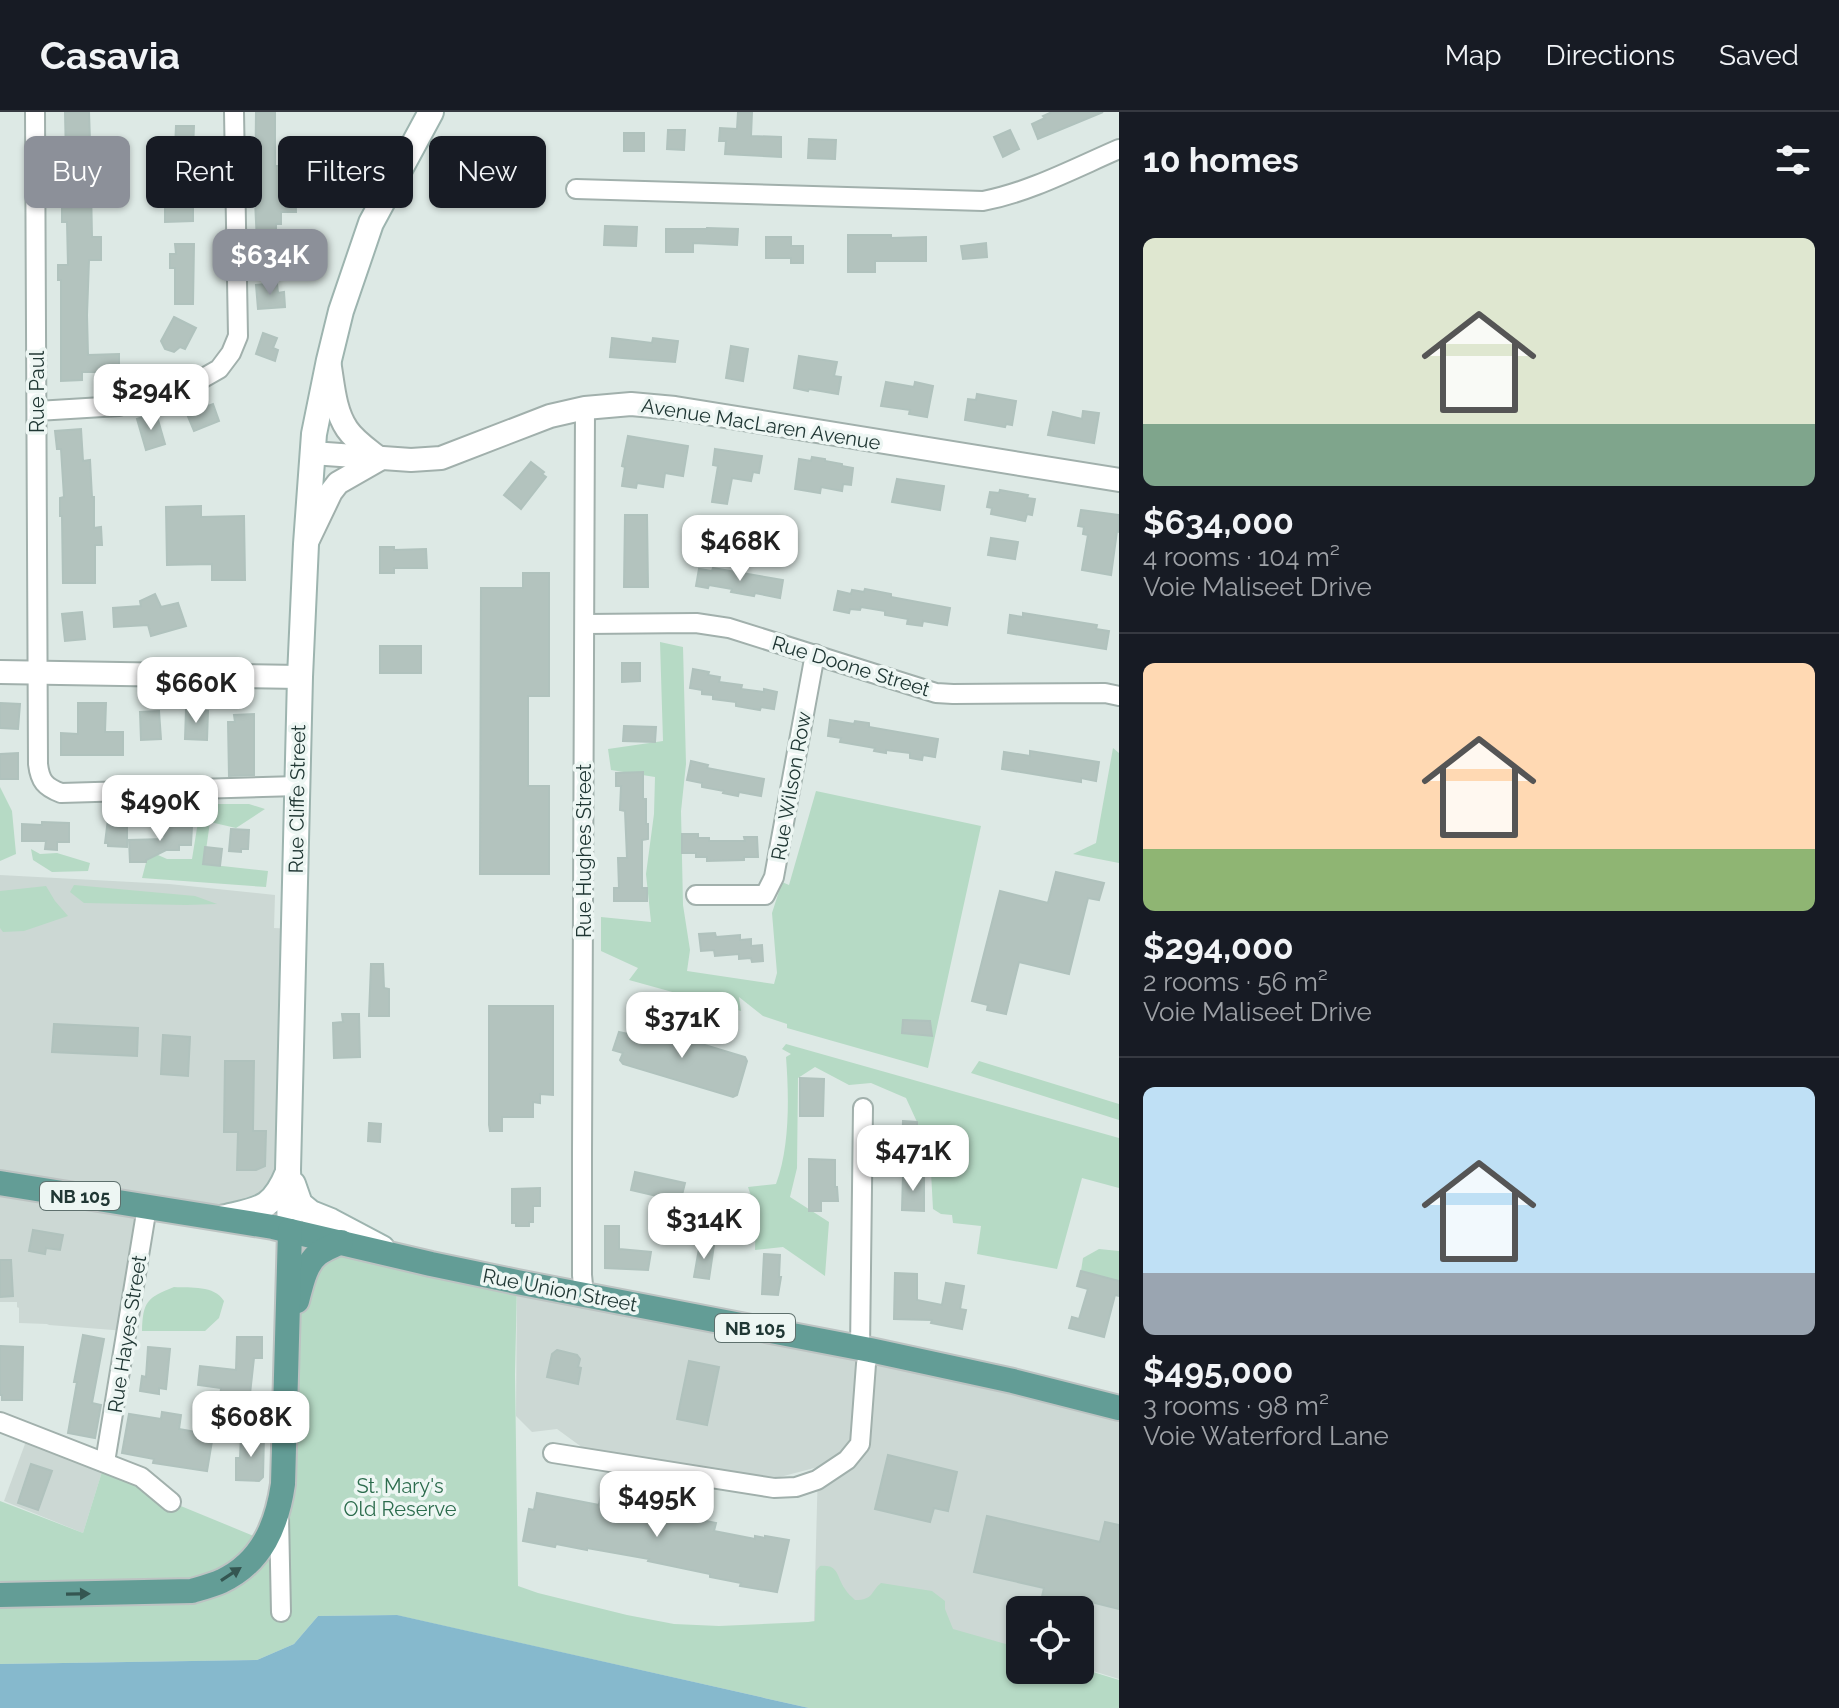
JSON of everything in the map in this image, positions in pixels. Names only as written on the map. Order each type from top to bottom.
[{"type":"main road","name":"Rue Cliffe Street","points":[[0,1595],[192,1591],[223,1581],[248,1563],[267,1541],[279,1510],[283,1484],[290,1231],[288,1170],[300,677],[312,453],[341,311],[371,223],[431,112]]},
{"type":"main road","points":[[221,1218],[257,1210],[269,1203],[280,1192],[288,1170]]},
{"type":"main road","points":[[288,1170],[300,1204],[311,1213],[391,1254]]},
{"type":"main road","name":"Rue Union Street","points":[[4,1181],[290,1231],[431,1264],[865,1349],[1119,1408]]},
{"type":"main road","points":[[287,1338],[303,1279],[312,1260],[318,1253],[341,1242]]},
{"type":"street","name":"Rue Paul","points":[[35,112],[39,777],[48,788],[61,793],[298,786]]},
{"type":"street","points":[[37,411],[119,406],[177,390],[219,369],[231,353],[238,336],[234,112]]},
{"type":"street","points":[[576,189],[983,201],[1032,186],[1119,149]]},
{"type":"street","points":[[306,544],[338,483],[380,459],[347,429],[340,415],[329,360]]},
{"type":"street","name":"Avenue MacLaren Avenue","points":[[312,453],[380,459],[441,458],[550,416],[585,408],[631,404],[675,408],[1119,480]]},
{"type":"street","name":"Rue Hughes Street","points":[[584,1295],[585,408]]},
{"type":"street","name":"Rue Doone Street","points":[[586,624],[696,623],[729,628],[936,693],[1105,693],[1119,696]]},
{"type":"street","name":"Rue Wilson Row","points":[[696,895],[765,895],[774,877],[815,654]]},
{"type":"street","points":[[0,672],[300,677]]},
{"type":"street","points":[[553,1453],[774,1488],[796,1487],[817,1480],[847,1460],[860,1444],[866,1364],[863,1108]]},
{"type":"street","name":"Rue Hayes Street","points":[[105,1462],[147,1207]]},
{"type":"street","points":[[0,1422],[141,1477],[171,1502]]},
{"type":"street","points":[[279,1510],[281,1612]]},
{"type":"shaded area","points":[[0,875],[169,884],[275,895],[274,928],[294,929],[288,1170],[257,1210],[147,1207],[126,1331],[19,1323],[17,1302],[0,1302]]},
{"type":"shaded area","points":[[517,1282],[1119,1408],[1119,1679],[1094,1671],[1094,1596],[1006,1596],[1006,1645],[814,1621],[818,1467],[776,1478],[583,1448],[557,1429],[532,1432],[516,1416]]},
{"type":"shaded area","points":[[29,1433],[105,1462],[83,1533],[4,1501]]},
{"type":"green space","points":[[660,642],[683,647],[686,764],[681,811],[683,905],[690,950],[687,971],[774,984],[777,973],[772,913],[782,882],[789,885],[816,791],[981,826],[928,1068],[787,1028],[787,1024],[763,1016],[739,997],[741,1011],[629,980],[638,968],[601,951],[601,917],[651,922],[646,874],[654,814],[655,777],[611,770],[608,749],[663,741]]},
{"type":"green space","points":[[1113,748],[1119,753],[1119,863],[1073,854],[1096,843]]},
{"type":"green space","points":[[0,787],[12,811],[16,854],[0,861]]},
{"type":"green space","points":[[205,804],[249,804],[265,809],[236,828],[210,822],[204,864],[268,871],[266,887],[142,878],[149,851],[167,859],[192,859]]},
{"type":"green space","points":[[31,849],[40,854],[57,853],[90,863],[88,871],[52,872],[33,860]]},
{"type":"green space","points":[[74,885],[195,896],[217,904],[84,903],[70,892]]},
{"type":"green space","points":[[46,886],[68,916],[24,931],[3,932],[0,928],[0,891]]},
{"type":"green space","points":[[786,1044],[1119,1138],[1119,1188],[1082,1178],[1057,1269],[977,1254],[981,1226],[953,1223],[952,1215],[933,1209],[931,1172],[917,1152],[917,1122],[906,1098],[871,1083],[849,1085],[815,1067],[798,1078],[797,1168],[790,1197],[829,1222],[825,1276],[783,1247],[755,1250],[756,1211],[748,1187],[776,1184],[781,1170],[787,1121],[786,1057],[791,1054],[782,1049]]},
{"type":"green space","points":[[979,1061],[1119,1104],[1119,1120],[971,1073]]},
{"type":"green space","name":"St. Mary's Old Reserve","points":[[341,1242],[517,1282],[518,1586],[674,1624],[719,1626],[808,1622],[815,1621],[816,1571],[820,1566],[831,1567],[855,1600],[869,1597],[881,1583],[932,1591],[945,1601],[953,1629],[1006,1644],[1006,1684],[1094,1684],[1094,1672],[1119,1680],[1119,1708],[809,1708],[396,1615],[318,1616],[294,1644],[257,1660],[0,1664],[0,1501],[83,1533],[105,1462],[171,1502],[266,1541],[303,1279]]},
{"type":"green space","points":[[1099,1249],[1119,1251],[1119,1281],[1081,1271],[1083,1258]]},
{"type":"green space","points":[[174,1287],[202,1288],[220,1296],[224,1301],[219,1318],[205,1331],[142,1331],[148,1302]]},
{"type":"water","points":[[397,1615],[809,1708],[0,1708],[0,1664],[257,1660],[294,1644],[318,1616]]},
{"type":"building","points":[[65,112],[89,112],[90,136],[66,136]]},
{"type":"building","points":[[256,112],[275,112],[278,208],[296,208],[296,212],[281,212],[281,224],[276,224],[276,262],[258,263],[255,208],[262,208],[262,136],[256,136]]},
{"type":"building","points":[[738,112],[752,112],[751,136],[781,137],[781,157],[725,154],[726,141],[719,141],[720,128],[737,129]]},
{"type":"building","points":[[1052,112],[1103,112],[1038,139],[1032,124]]},
{"type":"building","points":[[176,126],[194,126],[194,136],[176,136]]},
{"type":"building","points":[[668,130],[685,130],[684,150],[667,149]]},
{"type":"building","points":[[1010,130],[1019,149],[1003,157],[994,137]]},
{"type":"building","points":[[624,133],[644,133],[644,151],[624,151]]},
{"type":"building","points":[[809,139],[836,140],[835,159],[808,158]]},
{"type":"building","points":[[62,208],[91,208],[92,237],[101,237],[101,260],[89,260],[88,355],[119,354],[119,372],[82,372],[82,380],[61,381],[61,280],[58,280],[58,265],[68,265],[67,222],[62,222]]},
{"type":"building","points":[[165,208],[193,208],[193,221],[165,222]]},
{"type":"building","points":[[605,226],[637,227],[636,246],[604,245]]},
{"type":"building","points":[[666,229],[738,229],[737,245],[693,243],[693,252],[666,252]]},
{"type":"building","points":[[848,235],[926,237],[926,261],[875,261],[875,272],[848,272]]},
{"type":"building","points":[[766,237],[791,237],[791,246],[803,246],[803,263],[791,263],[791,258],[766,258]]},
{"type":"building","points":[[986,243],[987,257],[963,259],[961,246]]},
{"type":"building","points":[[175,244],[194,244],[193,304],[175,304],[175,268],[170,268],[170,254],[176,254]]},
{"type":"building","points":[[277,283],[278,293],[284,292],[285,307],[258,309],[256,285]]},
{"type":"building","points":[[174,317],[196,328],[185,349],[180,347],[174,352],[165,349],[161,341]]},
{"type":"building","points":[[263,333],[277,338],[273,348],[278,350],[275,361],[256,354]]},
{"type":"building","points":[[612,338],[652,343],[653,338],[678,341],[675,362],[610,357]]},
{"type":"building","points":[[731,346],[748,349],[743,381],[726,378]]},
{"type":"building","points":[[799,356],[837,362],[834,376],[841,377],[838,394],[794,388]]},
{"type":"building","points":[[886,382],[914,387],[915,382],[933,386],[927,417],[909,414],[910,410],[881,406]]},
{"type":"building","points":[[977,394],[1016,401],[1012,425],[1006,424],[1005,427],[965,420],[968,399],[976,400]]},
{"type":"building","points":[[213,404],[219,421],[194,431],[187,414]]},
{"type":"building","points":[[1083,411],[1099,413],[1094,443],[1048,435],[1053,412],[1082,419]]},
{"type":"building","points":[[156,413],[165,444],[146,450],[137,419]]},
{"type":"building","points":[[81,429],[83,461],[90,460],[94,528],[101,527],[102,545],[95,545],[95,583],[63,583],[60,498],[64,497],[61,449],[57,449],[55,431]]},
{"type":"building","points":[[628,436],[688,446],[683,476],[665,473],[663,487],[637,483],[636,488],[622,486]]},
{"type":"building","points":[[715,449],[762,456],[759,473],[753,472],[751,481],[732,478],[727,504],[712,502],[718,466],[713,465]]},
{"type":"building","points":[[812,457],[853,468],[851,485],[843,484],[842,491],[821,487],[820,493],[795,489],[799,459],[811,461]]},
{"type":"building","points":[[531,462],[546,477],[521,509],[504,495]]},
{"type":"building","points":[[897,479],[944,486],[940,510],[892,502]]},
{"type":"building","points":[[1000,490],[1035,499],[1032,515],[1027,514],[1025,521],[991,514],[992,508],[987,507],[990,492],[999,493]]},
{"type":"building","points":[[201,506],[201,517],[244,516],[245,580],[212,580],[212,564],[167,565],[166,507]]},
{"type":"building","points":[[1081,510],[1119,515],[1111,575],[1082,570],[1088,535],[1083,534],[1084,527],[1078,526]]},
{"type":"building","points":[[625,515],[647,515],[648,587],[624,587]]},
{"type":"building","points":[[991,538],[1018,542],[1015,559],[988,555]]},
{"type":"building","points":[[380,547],[426,549],[427,568],[394,568],[394,573],[380,573]]},
{"type":"building","points":[[713,568],[783,580],[780,598],[731,592],[732,589],[709,585],[708,588],[696,586],[699,569],[712,571]]},
{"type":"building","points":[[523,573],[549,573],[549,696],[528,696],[528,786],[549,786],[549,874],[480,874],[481,588],[523,588]]},
{"type":"building","points":[[865,589],[950,608],[947,625],[923,621],[922,626],[907,624],[908,619],[861,607],[860,610],[850,609],[849,613],[834,610],[838,591],[851,594],[852,590],[864,592]]},
{"type":"building","points":[[155,594],[161,607],[178,603],[186,626],[151,636],[148,625],[114,627],[113,608],[141,606],[140,601]]},
{"type":"building","points":[[82,612],[85,639],[65,641],[62,614]]},
{"type":"building","points":[[1023,613],[1097,625],[1096,629],[1109,631],[1106,649],[1008,633],[1010,615],[1023,617]]},
{"type":"building","points":[[380,646],[421,646],[421,673],[380,673]]},
{"type":"building","points":[[622,663],[640,663],[640,681],[622,682]]},
{"type":"building","points":[[693,669],[720,677],[719,682],[742,685],[741,689],[777,692],[774,709],[736,706],[736,702],[702,694],[702,690],[690,688]]},
{"type":"building","points":[[0,703],[20,704],[18,729],[0,728]]},
{"type":"building","points":[[78,703],[106,703],[105,732],[123,732],[123,755],[61,755],[61,733],[78,734]]},
{"type":"building","points":[[186,710],[208,711],[207,740],[185,739]]},
{"type":"building","points":[[159,711],[161,739],[141,740],[140,712]]},
{"type":"building","points":[[254,714],[254,775],[229,776],[228,722],[235,722],[234,715]]},
{"type":"building","points":[[830,720],[869,723],[869,727],[938,739],[935,757],[923,755],[922,760],[910,758],[910,753],[886,750],[886,753],[840,742],[841,738],[828,736]]},
{"type":"building","points":[[624,726],[656,727],[655,742],[623,741]]},
{"type":"building","points":[[1030,751],[1099,762],[1096,781],[1081,778],[1081,782],[1002,769],[1004,752],[1030,756]]},
{"type":"building","points":[[18,753],[18,779],[0,779],[0,754]]},
{"type":"building","points":[[691,761],[708,765],[707,768],[764,779],[761,796],[723,793],[687,780]]},
{"type":"building","points":[[643,772],[648,839],[642,840],[642,888],[647,888],[647,901],[614,901],[614,888],[619,888],[618,858],[627,858],[625,811],[620,810],[621,786],[616,786],[616,773]]},
{"type":"building","points":[[108,819],[119,819],[119,824],[127,825],[127,847],[108,846],[105,843]]},
{"type":"building","points":[[42,822],[69,823],[69,842],[57,842],[57,850],[45,849],[46,841],[22,841],[22,824],[42,825]]},
{"type":"building","points":[[166,824],[192,826],[191,845],[179,845],[179,850],[166,850],[146,862],[130,862],[129,840],[164,839]]},
{"type":"building","points":[[231,829],[249,830],[248,849],[229,851]]},
{"type":"building","points":[[682,834],[698,834],[698,838],[709,838],[709,841],[745,841],[744,837],[757,837],[758,857],[707,861],[707,857],[696,857],[696,853],[682,853]]},
{"type":"building","points":[[205,847],[222,849],[220,866],[203,864]]},
{"type":"building","points":[[1056,872],[1104,883],[1099,900],[1088,898],[1069,974],[1019,962],[1006,1014],[987,1010],[988,1005],[972,1001],[1000,891],[1048,903]]},
{"type":"building","points":[[715,933],[716,937],[740,935],[740,940],[751,939],[751,946],[762,945],[763,961],[739,959],[739,954],[715,956],[714,950],[701,951],[699,934]]},
{"type":"building","points":[[371,964],[383,964],[384,988],[389,989],[389,1016],[369,1016]]},
{"type":"building","points":[[489,1006],[553,1006],[553,1095],[540,1094],[540,1103],[533,1102],[533,1117],[502,1117],[502,1131],[490,1131],[489,1125]]},
{"type":"building","points":[[342,1014],[359,1014],[360,1057],[334,1058],[333,1023],[343,1022]]},
{"type":"building","points":[[903,1020],[930,1021],[932,1036],[902,1033]]},
{"type":"building","points":[[54,1024],[138,1028],[137,1056],[52,1052]]},
{"type":"building","points":[[635,1024],[745,1057],[747,1061],[737,1095],[733,1097],[623,1064],[620,1060],[623,1053],[613,1050],[619,1032],[628,1034]]},
{"type":"building","points":[[163,1035],[190,1037],[188,1076],[161,1074]]},
{"type":"building","points":[[225,1061],[254,1061],[253,1131],[266,1131],[265,1166],[256,1170],[237,1170],[238,1132],[224,1132]]},
{"type":"building","points":[[800,1078],[824,1079],[823,1116],[800,1116]]},
{"type":"building","points":[[903,1121],[917,1122],[917,1152],[902,1152]]},
{"type":"building","points":[[369,1123],[381,1124],[380,1142],[368,1141]]},
{"type":"building","points":[[809,1159],[835,1160],[838,1201],[821,1201],[821,1211],[809,1211]]},
{"type":"building","points":[[635,1172],[685,1183],[679,1207],[656,1203],[657,1196],[631,1190]]},
{"type":"building","points":[[903,1175],[924,1175],[924,1211],[902,1210]]},
{"type":"building","points":[[540,1188],[540,1206],[533,1206],[533,1222],[529,1222],[529,1226],[516,1226],[512,1223],[512,1189]]},
{"type":"building","points":[[605,1226],[619,1226],[619,1249],[651,1252],[648,1270],[605,1268]]},
{"type":"building","points":[[33,1230],[63,1235],[60,1250],[46,1248],[45,1254],[29,1251]]},
{"type":"building","points":[[700,1243],[714,1245],[709,1279],[694,1277]]},
{"type":"building","points":[[764,1254],[780,1255],[778,1295],[762,1294]]},
{"type":"building","points":[[0,1260],[11,1260],[13,1296],[0,1297]]},
{"type":"building","points":[[1081,1271],[1119,1281],[1119,1296],[1115,1295],[1104,1337],[1069,1328],[1072,1317],[1079,1319],[1088,1289],[1077,1286]]},
{"type":"building","points":[[895,1273],[917,1274],[917,1300],[942,1305],[946,1283],[964,1286],[960,1309],[966,1310],[962,1329],[931,1323],[932,1320],[894,1319]]},
{"type":"building","points":[[83,1335],[104,1339],[92,1403],[101,1405],[95,1438],[68,1433]]},
{"type":"building","points":[[237,1337],[262,1337],[262,1358],[254,1358],[250,1394],[263,1396],[261,1415],[232,1412],[234,1401],[220,1399],[221,1388],[198,1385],[200,1366],[236,1370]]},
{"type":"building","points":[[0,1346],[23,1347],[22,1400],[2,1400]]},
{"type":"building","points":[[148,1347],[170,1349],[166,1389],[159,1388],[159,1394],[140,1391],[142,1376],[146,1377]]},
{"type":"building","points":[[557,1350],[577,1355],[580,1359],[578,1384],[547,1377],[552,1354]]},
{"type":"building","points":[[689,1361],[719,1367],[707,1425],[677,1419]]},
{"type":"building","points":[[162,1412],[181,1415],[179,1429],[213,1435],[207,1471],[153,1463],[154,1459],[122,1453],[129,1414],[161,1419]]},
{"type":"building","points":[[241,1435],[264,1436],[263,1477],[259,1481],[236,1480],[236,1458],[240,1458]]},
{"type":"building","points":[[888,1455],[957,1472],[948,1511],[934,1508],[930,1522],[875,1509]]},
{"type":"building","points":[[31,1464],[52,1471],[38,1510],[18,1503]]},
{"type":"building","points":[[537,1493],[599,1505],[601,1495],[623,1499],[622,1502],[716,1523],[714,1531],[755,1539],[755,1536],[765,1536],[789,1540],[777,1592],[740,1586],[741,1583],[649,1559],[523,1541],[529,1509],[534,1510]]},
{"type":"building","points":[[987,1516],[1100,1542],[1105,1522],[1119,1525],[1119,1609],[1094,1603],[1094,1596],[1042,1596],[1044,1588],[974,1572]]}]
